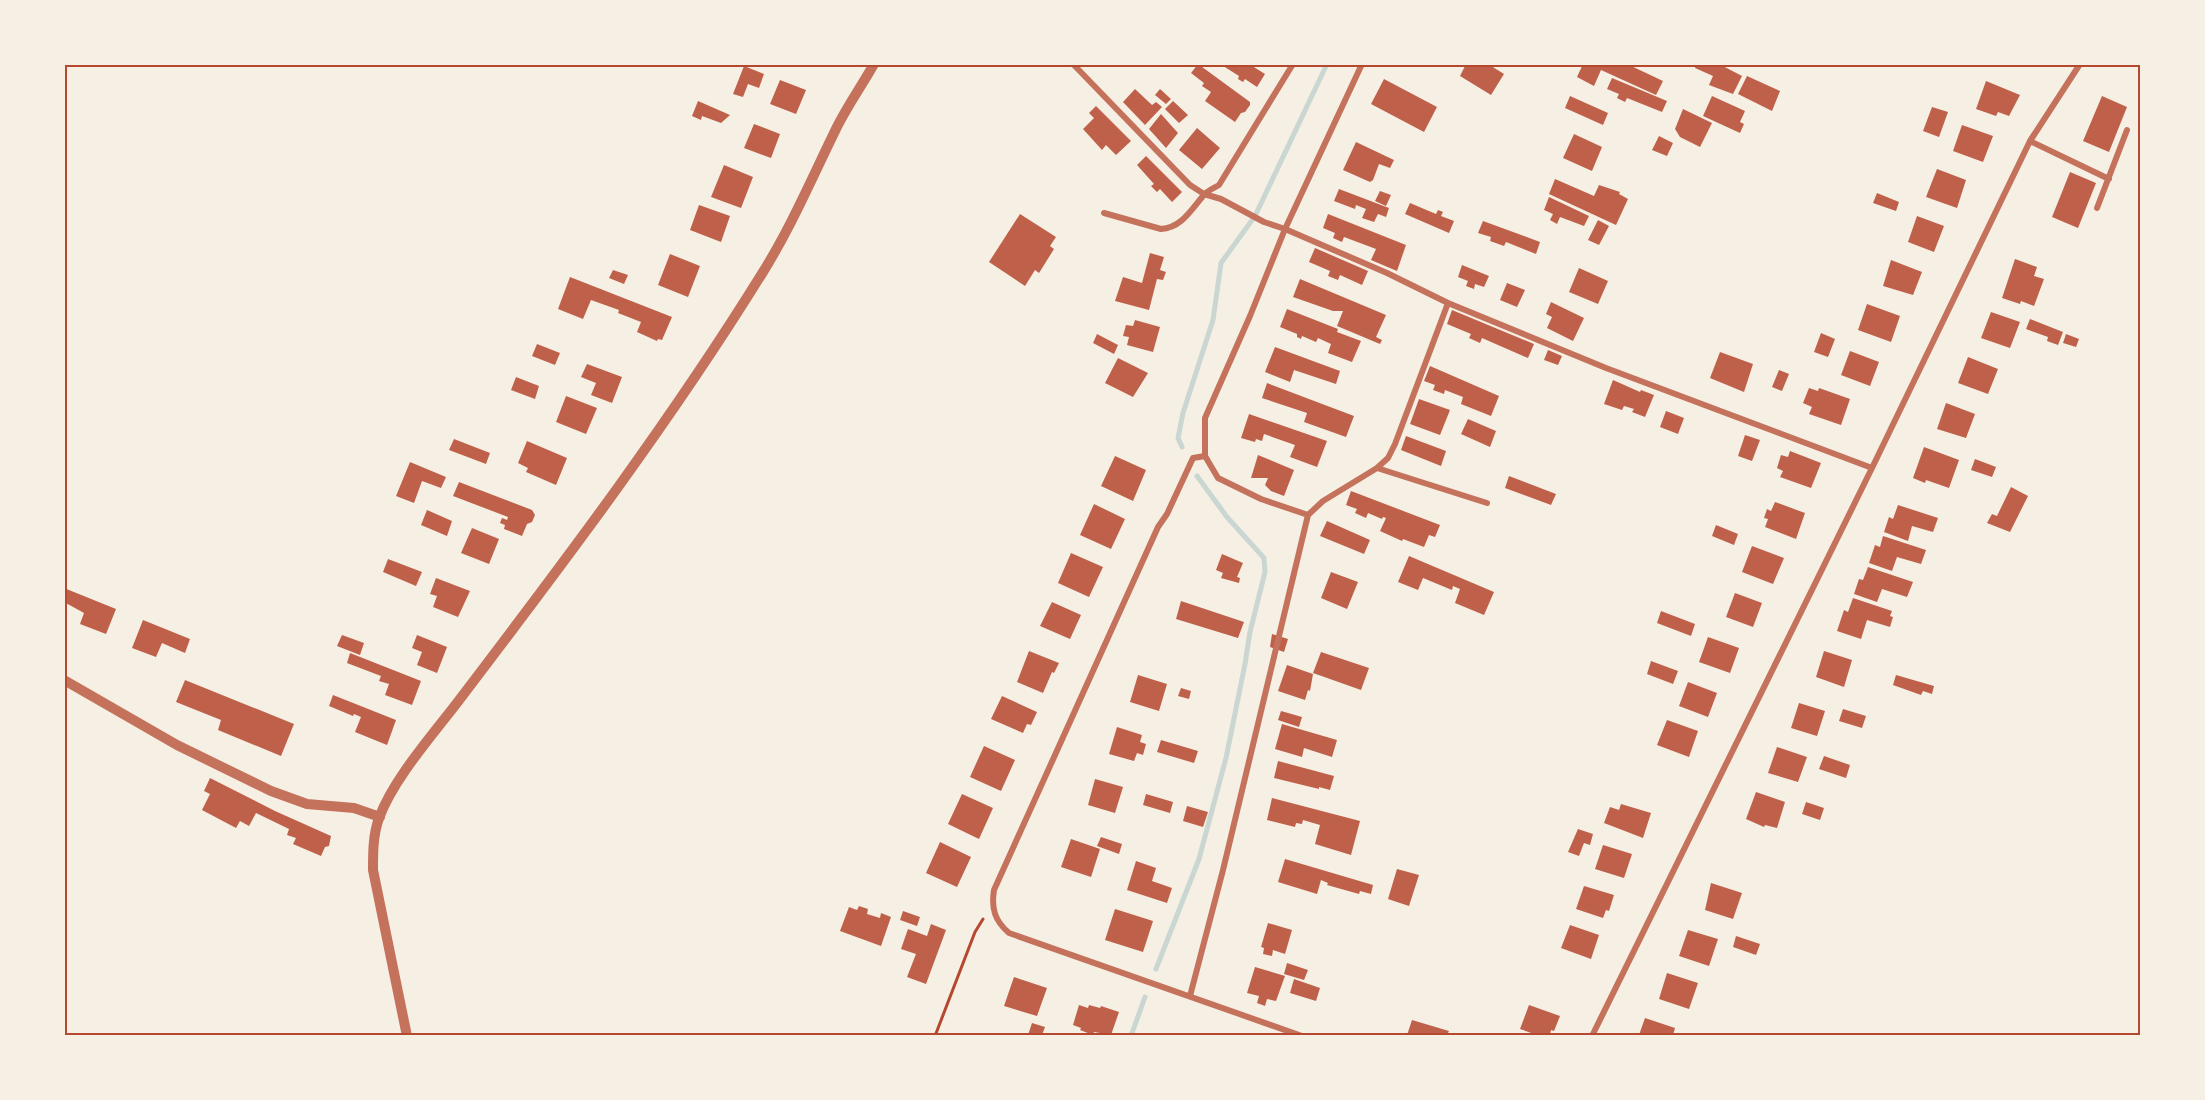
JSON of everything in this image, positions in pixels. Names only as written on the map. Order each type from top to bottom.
[{"type":"street","points":[[407,1035],[373,870],[373,850],[380,817],[406,771],[575,547],[663,424],[747,296],[777,249],[836,129],[874,64]]},
{"type":"street","points":[[1073,64],[1190,184],[1204,194],[1221,199],[1264,222],[1387,273],[1448,303],[1606,368],[1872,468]]},
{"type":"street","points":[[1104,213],[1161,229],[1171,228],[1197,207],[1204,194],[1219,184],[1293,64]]},
{"type":"street","points":[[1308,515],[1262,499],[1218,478],[1204,456],[1205,418],[1285,229],[1362,64]]},
{"type":"street","points":[[1592,1035],[1872,468],[2030,141],[2080,64]]},
{"type":"street","points":[[2097,208],[2127,130]]},
{"type":"street","points":[[2030,141],[2109,179]]},
{"type":"street","points":[[1190,996],[1223,870],[1308,515],[1323,501],[1377,468],[1388,458],[1448,303]]},
{"type":"street","points":[[1204,456],[1192,458],[1167,514],[1158,527],[994,890],[993,911],[997,920],[1009,933],[1302,1035]]},
{"type":"street","points":[[1377,468],[1488,503]]},
{"type":"street","points":[[64,680],[177,745],[271,791],[307,804],[354,808],[380,817]]},
{"type":"path","points":[[935,1035],[975,932],[992,901]]},
{"type":"building","points":[[1198,64],[1250,102],[1245,112],[1241,113],[1235,122],[1205,101],[1211,92],[1202,86],[1204,83],[1191,73]]},
{"type":"building","points":[[1220,64],[1249,64],[1265,74],[1257,87],[1245,79],[1243,82],[1238,79],[1239,76]]},
{"type":"building","points":[[1466,64],[1488,64],[1504,74],[1491,95],[1460,76]]},
{"type":"building","points":[[1583,64],[1627,64],[1663,81],[1656,95],[1601,70],[1594,86],[1577,77]]},
{"type":"building","points":[[1696,64],[1719,64],[1742,76],[1733,94],[1709,85],[1713,76],[1695,68]]},
{"type":"building","points":[[744,66],[764,74],[759,88],[748,84],[743,97],[733,94]]},
{"type":"building","points":[[1747,76],[1780,91],[1772,111],[1738,94]]},
{"type":"building","points":[[1612,78],[1667,101],[1662,112],[1627,98],[1625,102],[1617,98],[1619,94],[1607,89]]},
{"type":"building","points":[[1384,79],[1437,107],[1424,132],[1371,104]]},
{"type":"building","points":[[780,80],[806,90],[796,114],[770,104]]},
{"type":"building","points":[[1986,81],[2020,95],[2009,116],[1998,112],[1996,116],[1976,109]]},
{"type":"building","points":[[1135,89],[1152,105],[1156,102],[1162,107],[1145,125],[1123,102]]},
{"type":"building","points":[[1160,89],[1171,99],[1166,104],[1155,95]]},
{"type":"building","points":[[1570,96],[1608,113],[1603,125],[1565,108]]},
{"type":"building","points":[[1712,96],[1745,111],[1740,122],[1744,124],[1740,133],[1703,116]]},
{"type":"building","points":[[2102,96],[2127,107],[2109,152],[2083,141]]},
{"type":"building","points":[[698,101],[730,115],[721,123],[702,116],[701,120],[692,116]]},
{"type":"building","points":[[1173,101],[1188,115],[1179,123],[1165,109]]},
{"type":"building","points":[[1096,106],[1131,141],[1116,155],[1106,145],[1102,150],[1083,129],[1094,118],[1089,113]]},
{"type":"building","points":[[1932,107],[1948,112],[1939,137],[1923,131]]},
{"type":"building","points":[[1683,109],[1712,123],[1700,147],[1680,137],[1675,129]]},
{"type":"building","points":[[1161,114],[1178,133],[1166,148],[1149,129]]},
{"type":"building","points":[[754,124],[780,134],[771,158],[744,148]]},
{"type":"building","points":[[1962,125],[1993,136],[1983,162],[1953,151]]},
{"type":"building","points":[[1197,128],[1220,148],[1202,169],[1179,150]]},
{"type":"building","points":[[1574,134],[1602,147],[1592,171],[1563,158]]},
{"type":"building","points":[[1659,136],[1673,143],[1667,156],[1652,150]]},
{"type":"building","points":[[1356,142],[1394,160],[1390,168],[1379,164],[1370,182],[1343,170]]},
{"type":"building","points":[[1146,156],[1182,192],[1172,202],[1160,189],[1157,192],[1151,186],[1154,184],[1137,165]]},
{"type":"building","points":[[724,165],[753,177],[741,208],[711,197]]},
{"type":"building","points":[[1937,169],[1966,180],[1957,208],[1926,197]]},
{"type":"building","points":[[2070,172],[2096,183],[2078,228],[2052,217]]},
{"type":"building","points":[[1555,179],[1594,196],[1599,185],[1620,192],[1619,194],[1628,199],[1616,225],[1549,194]]},
{"type":"building","points":[[1339,189],[1389,208],[1386,217],[1378,214],[1374,222],[1362,218],[1366,209],[1356,205],[1355,209],[1334,201]]},
{"type":"building","points":[[1380,191],[1391,195],[1386,206],[1375,201]]},
{"type":"building","points":[[1877,193],[1899,202],[1896,211],[1873,203]]},
{"type":"building","points":[[1549,197],[1589,216],[1584,226],[1560,217],[1557,224],[1550,220],[1553,214],[1544,210]]},
{"type":"building","points":[[1410,203],[1436,214],[1438,210],[1443,212],[1441,216],[1454,221],[1449,233],[1405,214]]},
{"type":"building","points":[[699,205],[730,216],[721,242],[690,230]]},
{"type":"building","points":[[1020,214],[1056,237],[1050,246],[1054,249],[1039,273],[1035,270],[1025,286],[989,262]]},
{"type":"building","points":[[1328,214],[1406,245],[1397,271],[1371,260],[1376,249],[1344,237],[1342,242],[1333,238],[1335,233],[1323,228]]},
{"type":"building","points":[[1917,216],[1944,226],[1934,252],[1908,242]]},
{"type":"building","points":[[1598,220],[1609,226],[1599,245],[1588,240]]},
{"type":"building","points":[[1483,221],[1540,242],[1536,254],[1506,242],[1504,246],[1490,241],[1491,237],[1478,233]]},
{"type":"building","points":[[1315,248],[1368,271],[1362,285],[1340,275],[1338,280],[1328,276],[1330,271],[1309,262]]},
{"type":"building","points":[[1150,253],[1164,257],[1160,270],[1166,272],[1163,280],[1157,279],[1149,310],[1115,301],[1123,277],[1142,283]]},
{"type":"building","points":[[670,254],[700,266],[688,297],[658,285]]},
{"type":"building","points":[[2015,259],[2037,267],[2034,276],[2044,279],[2034,306],[2002,298]]},
{"type":"building","points":[[1891,260],[1922,272],[1913,295],[1883,286]]},
{"type":"building","points":[[1462,265],[1489,276],[1484,287],[1475,284],[1474,289],[1466,286],[1468,281],[1458,277]]},
{"type":"building","points":[[1579,268],[1608,281],[1598,304],[1569,292]]},
{"type":"building","points":[[613,270],[628,275],[624,284],[609,278]]},
{"type":"building","points":[[570,277],[672,317],[662,340],[657,341],[637,332],[641,322],[618,313],[619,310],[591,300],[583,319],[558,309]]},
{"type":"building","points":[[1300,279],[1386,315],[1376,337],[1382,340],[1380,344],[1337,326],[1343,311],[1333,311],[1293,297]]},
{"type":"building","points":[[1507,283],[1525,290],[1517,307],[1500,300]]},
{"type":"building","points":[[1551,302],[1584,318],[1573,341],[1547,328],[1552,317],[1546,314]]},
{"type":"building","points":[[1867,304],[1900,316],[1891,342],[1858,330]]},
{"type":"building","points":[[1287,309],[1338,329],[1337,332],[1361,341],[1352,362],[1328,353],[1331,344],[1318,338],[1316,342],[1302,336],[1301,339],[1297,337],[1297,334],[1280,327]]},
{"type":"building","points":[[1452,310],[1534,344],[1528,358],[1482,338],[1480,343],[1469,338],[1471,334],[1447,324]]},
{"type":"building","points":[[1991,312],[2020,322],[2010,348],[1981,338]]},
{"type":"building","points":[[2030,319],[2063,332],[2058,345],[2047,341],[2048,337],[2026,329]]},
{"type":"building","points":[[1135,320],[1160,327],[1153,352],[1127,345],[1129,337],[1123,336],[1126,325],[1133,326]]},
{"type":"building","points":[[1821,333],[1835,339],[1828,357],[1814,352]]},
{"type":"building","points":[[1097,334],[1118,345],[1114,354],[1093,343]]},
{"type":"building","points":[[2066,334],[2079,339],[2076,347],[2063,343]]},
{"type":"building","points":[[537,344],[560,353],[555,365],[532,356]]},
{"type":"building","points":[[1275,347],[1340,371],[1336,384],[1294,370],[1290,382],[1265,372]]},
{"type":"building","points":[[1548,350],[1562,356],[1558,365],[1544,360]]},
{"type":"building","points":[[1850,351],[1879,362],[1870,386],[1841,375]]},
{"type":"building","points":[[1720,352],[1753,364],[1744,392],[1710,378]]},
{"type":"building","points":[[1968,357],[1998,369],[1988,394],[1958,383]]},
{"type":"building","points":[[1118,358],[1148,373],[1133,397],[1105,383]]},
{"type":"building","points":[[587,364],[622,377],[612,403],[591,395],[596,383],[581,377]]},
{"type":"building","points":[[1430,366],[1499,396],[1491,416],[1461,404],[1463,397],[1445,390],[1444,394],[1433,390],[1435,385],[1424,381]]},
{"type":"building","points":[[1779,370],[1789,374],[1782,391],[1772,387]]},
{"type":"building","points":[[516,377],[539,386],[535,399],[511,390]]},
{"type":"building","points":[[1613,380],[1640,392],[1641,390],[1654,395],[1645,417],[1632,412],[1634,409],[1624,406],[1622,410],[1604,404]]},
{"type":"building","points":[[1267,383],[1354,416],[1346,437],[1304,422],[1307,413],[1262,398]]},
{"type":"building","points":[[1809,388],[1818,391],[1819,388],[1850,399],[1841,425],[1809,414],[1812,407],[1803,403]]},
{"type":"building","points":[[566,396],[597,408],[586,434],[556,422]]},
{"type":"building","points":[[1419,399],[1450,410],[1440,435],[1410,424]]},
{"type":"building","points":[[1946,403],[1975,414],[1966,438],[1937,429]]},
{"type":"building","points":[[1666,411],[1684,418],[1678,434],[1660,427]]},
{"type":"building","points":[[1249,414],[1327,441],[1317,467],[1290,457],[1295,445],[1264,434],[1262,441],[1256,439],[1255,442],[1241,438]]},
{"type":"building","points":[[1468,419],[1496,431],[1490,447],[1461,434]]},
{"type":"building","points":[[1745,435],[1760,440],[1752,461],[1738,456]]},
{"type":"building","points":[[1406,436],[1446,451],[1441,466],[1401,450]]},
{"type":"building","points":[[454,439],[490,453],[486,464],[449,450]]},
{"type":"building","points":[[527,441],[567,458],[556,485],[526,472],[528,468],[518,463]]},
{"type":"building","points":[[1924,447],[1959,460],[1949,488],[1913,478]]},
{"type":"building","points":[[1790,451],[1821,463],[1811,488],[1780,477],[1783,471],[1777,468],[1781,455],[1788,457]]},
{"type":"building","points":[[1258,455],[1294,470],[1284,496],[1271,491],[1265,485],[1268,478],[1251,478]]},
{"type":"building","points":[[1115,456],[1146,470],[1133,501],[1101,486]]},
{"type":"building","points":[[1975,459],[1996,467],[1992,477],[1971,470]]},
{"type":"building","points":[[410,462],[446,477],[441,488],[422,481],[414,503],[396,496]]},
{"type":"building","points":[[1509,476],[1556,494],[1551,505],[1505,488]]},
{"type":"building","points":[[459,482],[532,510],[535,515],[532,522],[527,524],[522,536],[504,529],[505,525],[500,523],[502,518],[507,520],[508,517],[453,496]]},
{"type":"building","points":[[2011,487],[2028,496],[2010,532],[1987,523],[1992,514],[1997,516]]},
{"type":"building","points":[[1351,491],[1440,525],[1435,537],[1429,535],[1424,547],[1403,539],[1402,541],[1380,531],[1386,518],[1382,519],[1368,513],[1366,518],[1355,513],[1357,509],[1346,505]]},
{"type":"building","points":[[1775,502],[1805,513],[1796,539],[1765,527],[1768,519],[1764,518],[1767,509],[1771,511]]},
{"type":"building","points":[[1094,504],[1125,519],[1111,549],[1080,535]]},
{"type":"building","points":[[1898,505],[1938,518],[1933,532],[1912,526],[1908,541],[1884,532],[1889,517],[1893,519]]},
{"type":"building","points":[[427,510],[452,521],[447,536],[421,525]]},
{"type":"building","points":[[1327,521],[1370,540],[1364,554],[1320,536]]},
{"type":"building","points":[[1716,525],[1738,534],[1734,545],[1712,536]]},
{"type":"building","points":[[472,528],[499,539],[489,564],[461,553]]},
{"type":"building","points":[[1883,536],[1926,550],[1921,564],[1897,557],[1892,571],[1869,563],[1875,545],[1880,547]]},
{"type":"building","points":[[1752,546],[1784,558],[1773,584],[1742,572]]},
{"type":"building","points":[[1071,553],[1103,567],[1089,597],[1058,583]]},
{"type":"building","points":[[1222,554],[1243,563],[1237,577],[1240,578],[1239,583],[1221,578],[1223,573],[1216,570]]},
{"type":"building","points":[[1409,556],[1494,592],[1484,615],[1455,603],[1460,589],[1453,586],[1452,590],[1423,578],[1418,590],[1398,582]]},
{"type":"building","points":[[388,559],[422,572],[416,586],[383,572]]},
{"type":"building","points":[[1868,567],[1913,582],[1907,597],[1882,589],[1877,602],[1854,594],[1859,579],[1863,580]]},
{"type":"building","points":[[1331,572],[1358,582],[1347,609],[1321,598]]},
{"type":"building","points":[[436,578],[470,591],[458,617],[433,607],[437,596],[430,594]]},
{"type":"building","points":[[64,588],[116,609],[106,634],[80,624],[84,613],[64,602]]},
{"type":"building","points":[[1735,593],[1762,603],[1753,627],[1726,617]]},
{"type":"building","points":[[1853,598],[1892,611],[1890,627],[1867,620],[1861,639],[1837,631],[1844,610],[1848,612]]},
{"type":"building","points":[[1181,601],[1244,622],[1238,638],[1176,619]]},
{"type":"building","points":[[1052,602],[1081,615],[1070,639],[1040,626]]},
{"type":"building","points":[[1661,611],[1695,624],[1691,636],[1657,623]]},
{"type":"building","points":[[143,620],[190,639],[185,653],[162,643],[156,657],[132,648]]},
{"type":"building","points":[[1272,634],[1288,639],[1284,652],[1270,647]]},
{"type":"building","points":[[342,635],[364,643],[360,655],[337,646]]},
{"type":"building","points":[[417,635],[447,647],[437,673],[417,665],[422,652],[412,648]]},
{"type":"building","points":[[1708,637],[1739,648],[1730,673],[1699,662]]},
{"type":"building","points":[[1029,651],[1059,663],[1054,673],[1052,672],[1043,693],[1017,682]]},
{"type":"building","points":[[1824,651],[1852,660],[1844,687],[1816,677]]},
{"type":"building","points":[[1321,652],[1369,668],[1361,690],[1313,673]]},
{"type":"building","points":[[350,653],[421,681],[412,705],[385,695],[389,684],[379,681],[381,676],[347,663]]},
{"type":"building","points":[[1651,661],[1678,671],[1673,684],[1647,674]]},
{"type":"building","points":[[1287,665],[1313,674],[1310,691],[1308,690],[1305,700],[1278,691]]},
{"type":"building","points":[[1138,675],[1167,684],[1159,711],[1130,702]]},
{"type":"building","points":[[1896,675],[1934,686],[1932,694],[1923,691],[1921,695],[1893,685]]},
{"type":"building","points":[[185,680],[294,724],[281,756],[218,730],[221,720],[176,702]]},
{"type":"building","points":[[1688,682],[1717,693],[1708,717],[1679,706]]},
{"type":"building","points":[[1181,688],[1191,691],[1189,699],[1178,696]]},
{"type":"building","points":[[333,695],[396,720],[387,745],[355,732],[361,717],[329,706]]},
{"type":"building","points":[[1002,696],[1037,712],[1031,725],[1027,724],[1023,733],[991,719]]},
{"type":"building","points":[[1799,703],[1825,711],[1817,736],[1791,728]]},
{"type":"building","points":[[1843,709],[1866,716],[1862,728],[1839,721]]},
{"type":"building","points":[[1281,711],[1302,717],[1299,727],[1278,720]]},
{"type":"building","points":[[1667,720],[1698,731],[1689,757],[1657,745]]},
{"type":"building","points":[[1282,724],[1337,740],[1332,757],[1304,748],[1302,757],[1275,749]]},
{"type":"building","points":[[1117,727],[1142,735],[1140,742],[1146,744],[1143,755],[1137,753],[1134,761],[1109,754]]},
{"type":"building","points":[[1161,740],[1198,751],[1194,763],[1157,752]]},
{"type":"building","points":[[984,746],[1015,760],[1001,791],[970,777]]},
{"type":"building","points":[[1777,747],[1807,757],[1798,782],[1768,773]]},
{"type":"building","points":[[1824,756],[1850,765],[1846,778],[1819,769]]},
{"type":"building","points":[[1278,761],[1334,776],[1330,790],[1274,778]]},
{"type":"building","points":[[210,778],[331,836],[329,846],[325,847],[321,856],[293,844],[296,838],[287,835],[289,829],[256,813],[249,826],[240,821],[236,828],[202,810],[210,794],[204,791]]},
{"type":"building","points":[[1095,779],[1123,787],[1115,813],[1088,805]]},
{"type":"building","points":[[1756,792],[1785,802],[1777,828],[1765,825],[1764,827],[1746,819]]},
{"type":"building","points":[[962,794],[993,808],[979,839],[948,824]]},
{"type":"building","points":[[1146,794],[1173,802],[1170,813],[1143,805]]},
{"type":"building","points":[[1272,798],[1360,821],[1351,855],[1315,844],[1320,825],[1303,820],[1302,824],[1296,823],[1295,827],[1267,820]]},
{"type":"building","points":[[1806,802],[1824,808],[1820,820],[1802,814]]},
{"type":"building","points":[[1621,804],[1651,813],[1643,838],[1604,823],[1610,807],[1619,810]]},
{"type":"building","points":[[1187,806],[1208,812],[1203,827],[1183,821]]},
{"type":"building","points":[[1578,829],[1593,834],[1590,845],[1584,843],[1579,856],[1568,852]]},
{"type":"building","points":[[1101,837],[1122,844],[1119,854],[1097,846]]},
{"type":"building","points":[[1071,839],[1100,849],[1091,877],[1061,867]]},
{"type":"building","points":[[940,842],[971,857],[957,887],[926,873]]},
{"type":"building","points":[[1603,845],[1632,854],[1624,878],[1595,869]]},
{"type":"building","points":[[1285,859],[1373,885],[1371,894],[1360,891],[1359,894],[1327,885],[1328,883],[1321,880],[1317,894],[1278,882]]},
{"type":"building","points":[[1136,861],[1156,868],[1152,881],[1172,888],[1167,903],[1127,890]]},
{"type":"building","points":[[1397,869],[1419,875],[1409,906],[1388,899]]},
{"type":"building","points":[[1711,883],[1742,893],[1733,919],[1705,910]]},
{"type":"building","points":[[1584,886],[1614,895],[1609,911],[1606,910],[1603,918],[1576,909]]},
{"type":"building","points":[[859,906],[868,909],[867,914],[880,918],[881,913],[891,917],[881,946],[840,931],[849,907],[857,910]]},
{"type":"building","points":[[1115,909],[1153,921],[1143,952],[1105,940]]},
{"type":"building","points":[[903,911],[920,917],[917,926],[900,920]]},
{"type":"building","points":[[1268,923],[1292,930],[1285,954],[1273,950],[1272,956],[1263,954],[1264,948],[1261,947]]},
{"type":"building","points":[[931,924],[946,930],[926,984],[907,977],[916,954],[901,949],[908,929],[927,936]]},
{"type":"building","points":[[1570,925],[1599,935],[1591,959],[1561,948]]},
{"type":"building","points":[[1688,930],[1718,939],[1709,966],[1679,956]]},
{"type":"building","points":[[1736,936],[1760,944],[1756,955],[1733,947]]},
{"type":"building","points":[[1287,963],[1308,970],[1304,980],[1284,974]]},
{"type":"building","points":[[1255,967],[1285,976],[1276,1001],[1267,999],[1265,1006],[1257,1003],[1259,996],[1247,993]]},
{"type":"building","points":[[1667,973],[1698,983],[1689,1009],[1659,999]]},
{"type":"building","points":[[1014,977],[1047,988],[1037,1016],[1004,1006]]},
{"type":"building","points":[[1294,979],[1320,988],[1316,1001],[1290,993]]},
{"type":"building","points":[[1079,1005],[1088,1008],[1089,1005],[1100,1008],[1101,1006],[1119,1012],[1111,1035],[1094,1032],[1093,1035],[1073,1025]]},
{"type":"building","points":[[1529,1005],[1560,1016],[1550,1035],[1537,1035],[1520,1029]]},
{"type":"building","points":[[1645,1018],[1675,1028],[1673,1035],[1639,1035]]},
{"type":"building","points":[[1412,1020],[1449,1031],[1447,1035],[1407,1035]]},
{"type":"building","points":[[1032,1023],[1045,1027],[1042,1035],[1028,1035]]},
{"type":"waterway","points":[[1182,447],[1178,438],[1183,413],[1213,320],[1221,263],[1255,216],[1327,64]]},
{"type":"waterway","points":[[1156,969],[1199,859],[1226,758],[1250,632],[1265,572],[1264,558],[1227,517],[1197,476]]},
{"type":"waterway","points":[[1131,1036],[1145,997]]}]
